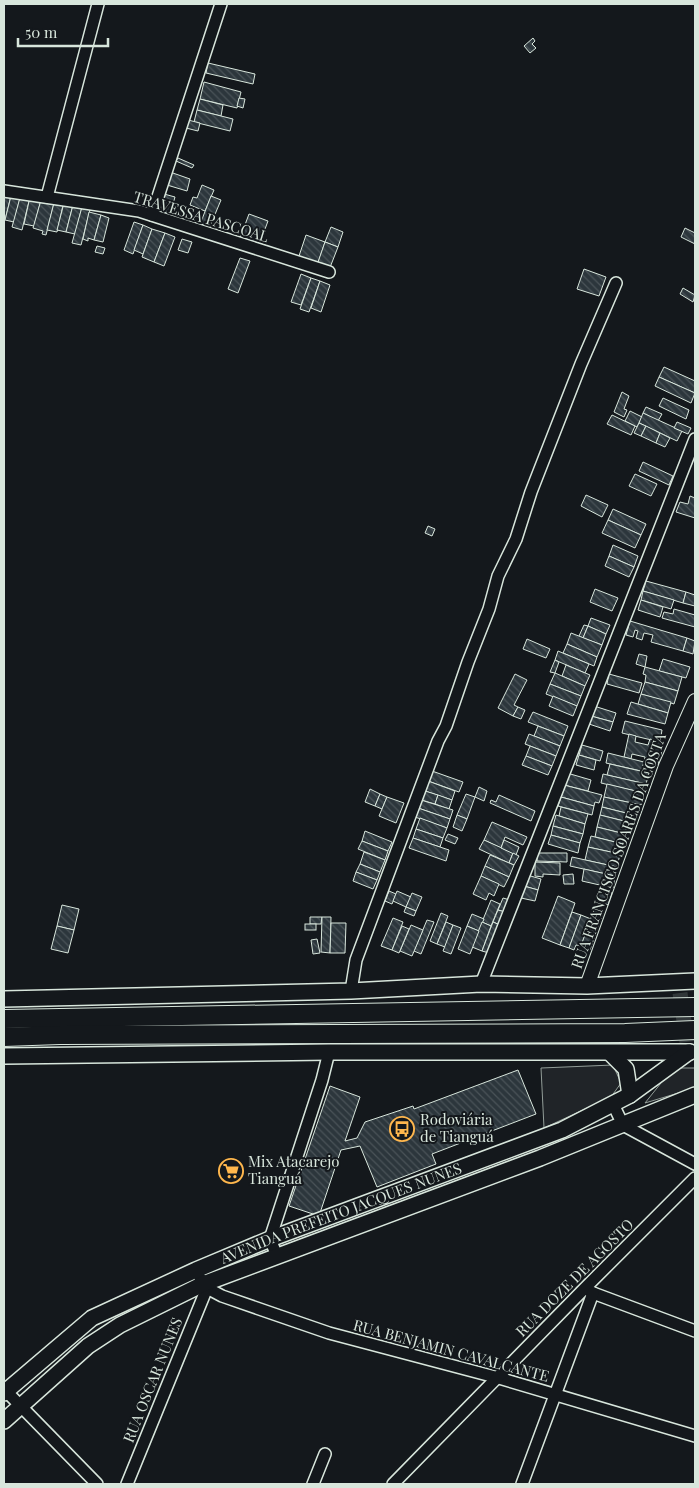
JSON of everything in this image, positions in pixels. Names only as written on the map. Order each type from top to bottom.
[{"type":"highway","points":[[4,1019],[695,1007]]},
{"type":"highway","points":[[4,1037],[60,1035],[625,1032],[692,1047]]},
{"type":"main road","points":[[4,999],[351,991],[481,984],[680,987],[695,980]]},
{"type":"main road","points":[[4,1056],[329,1052],[610,1053],[692,1047]]},
{"type":"main road","name":"AVENIDA PREFEITO JACQUES NUNES","points":[[5,1392],[92,1318],[270,1238],[562,1130],[630,1095],[692,1047]]},
{"type":"main road","points":[[610,1053],[626,1069],[630,1095]]},
{"type":"main road","name":"AVENIDA PREFEITO JACQUES NUNES","points":[[4,1420],[88,1346],[120,1325],[205,1286],[277,1256],[569,1147],[695,1095]]},
{"type":"main road","points":[[562,1130],[569,1147]]},
{"type":"main road","points":[[502,1152],[509,1170]]},
{"type":"main road","points":[[446,1173],[453,1191]]},
{"type":"main road","points":[[388,1195],[394,1212]]},
{"type":"main road","points":[[327,1218],[334,1235]]},
{"type":"street","points":[[48,197],[98,4]]},
{"type":"street","points":[[152,215],[221,4]]},
{"type":"street","name":"TRAVESSA PASCOAL","points":[[4,191],[139,211],[329,272]]},
{"type":"street","points":[[351,991],[356,960],[438,741],[446,726],[489,608],[498,576],[516,539],[531,492],[581,364],[616,283]]},
{"type":"street","points":[[481,984],[695,439]]},
{"type":"street","name":"RUA FRANCISCO SOARES DA COSTA","points":[[587,986],[666,766],[695,701]]},
{"type":"street","points":[[277,1256],[270,1238],[322,1080],[329,1052]]},
{"type":"street","points":[[613,1104],[623,1125],[695,1164]]},
{"type":"street","name":"RUA DOZE DE AGOSTO","points":[[393,1484],[589,1290],[694,1182]]},
{"type":"street","points":[[196,1270],[205,1286]]},
{"type":"street","name":"RUA BENJAMIN CAVALCANTE","points":[[205,1286],[222,1296],[329,1333],[695,1433]]},
{"type":"street","name":"RUA OSCAR NUNES","points":[[127,1484],[205,1286]]},
{"type":"street","points":[[522,1484],[555,1394],[589,1290],[695,1331]]},
{"type":"street","points":[[5,1392],[98,1484]]},
{"type":"street","points":[[313,1484],[326,1454]]},
{"type":"shaded area","points":[[613,1065],[621,1083],[611,1097],[544,1128],[541,1068]]},
{"type":"shaded area","points":[[673,1068],[695,1068],[695,1088],[645,1103]]},
{"type":"building","points":[[533,38],[535,41],[532,44],[536,48],[530,53],[524,46]]},
{"type":"building","points":[[208,63],[255,74],[253,84],[206,73]]},
{"type":"building","points":[[204,82],[241,92],[237,108],[200,99]]},
{"type":"building","points":[[239,98],[245,99],[243,108],[237,106]]},
{"type":"building","points":[[200,99],[223,105],[221,116],[197,110]]},
{"type":"building","points":[[197,110],[233,119],[230,131],[194,122]]},
{"type":"building","points":[[188,120],[200,123],[198,131],[186,128]]},
{"type":"building","points":[[178,158],[194,165],[192,168],[176,161]]},
{"type":"building","points":[[170,172],[190,179],[187,191],[167,185]]},
{"type":"building","points":[[202,185],[214,190],[205,211],[190,205],[193,197],[197,198]]},
{"type":"building","points":[[4,194],[11,196],[5,220],[4,220]]},
{"type":"building","points":[[21,194],[14,222],[5,220],[11,196]]},
{"type":"building","points":[[21,194],[30,197],[22,230],[12,227]]},
{"type":"building","points":[[164,194],[175,197],[169,218],[157,214]]},
{"type":"building","points":[[211,196],[221,200],[208,231],[199,227]]},
{"type":"building","points":[[30,197],[41,200],[34,226],[24,224]]},
{"type":"building","points":[[41,200],[54,203],[46,235],[42,234],[43,231],[33,228]]},
{"type":"building","points":[[54,203],[63,205],[57,232],[47,230]]},
{"type":"building","points":[[64,203],[73,205],[66,232],[57,230]]},
{"type":"building","points":[[73,205],[82,207],[75,234],[66,232]]},
{"type":"building","points":[[82,207],[90,210],[81,245],[72,243]]},
{"type":"building","points":[[89,212],[101,215],[94,240],[88,238],[88,241],[83,239]]},
{"type":"building","points":[[249,214],[268,221],[258,248],[239,241]]},
{"type":"building","points":[[101,215],[109,218],[103,242],[94,240]]},
{"type":"building","points":[[134,222],[143,225],[133,254],[124,250]]},
{"type":"building","points":[[143,225],[152,229],[143,254],[134,250]]},
{"type":"building","points":[[331,227],[343,232],[338,247],[325,242]]},
{"type":"building","points":[[685,228],[695,233],[695,244],[681,237]]},
{"type":"building","points":[[152,229],[165,233],[154,262],[142,257]]},
{"type":"building","points":[[165,233],[175,237],[164,266],[154,262]]},
{"type":"building","points":[[306,235],[325,242],[318,263],[299,256]]},
{"type":"building","points":[[182,239],[192,242],[188,253],[178,250]]},
{"type":"building","points":[[325,242],[338,247],[329,270],[317,265]]},
{"type":"building","points":[[97,246],[105,248],[103,254],[95,252]]},
{"type":"building","points":[[240,258],[250,261],[238,293],[228,289]]},
{"type":"building","points":[[584,269],[606,277],[599,296],[577,289]]},
{"type":"building","points":[[301,274],[311,278],[301,305],[291,302]]},
{"type":"building","points":[[311,278],[320,281],[309,312],[300,309]]},
{"type":"building","points":[[320,281],[330,285],[321,312],[311,308]]},
{"type":"building","points":[[683,288],[695,295],[693,302],[680,294]]},
{"type":"building","points":[[664,367],[695,381],[695,393],[659,377]]},
{"type":"building","points":[[659,377],[695,393],[691,403],[655,386]]},
{"type":"building","points":[[622,392],[629,396],[624,409],[627,410],[624,417],[614,412]]},
{"type":"building","points":[[663,398],[689,410],[686,419],[659,406]]},
{"type":"building","points":[[646,407],[662,414],[658,421],[643,413]]},
{"type":"building","points":[[630,411],[642,417],[637,427],[625,421]]},
{"type":"building","points":[[643,413],[682,431],[677,441],[639,423]]},
{"type":"building","points":[[612,415],[635,426],[631,435],[607,424]]},
{"type":"building","points":[[677,422],[691,428],[688,434],[674,428]]},
{"type":"building","points":[[639,423],[646,426],[641,436],[634,433]]},
{"type":"building","points":[[646,426],[660,433],[656,443],[641,436]]},
{"type":"building","points":[[660,433],[670,438],[665,447],[656,443]]},
{"type":"building","points":[[643,462],[673,476],[669,485],[639,471]]},
{"type":"building","points":[[635,474],[657,484],[651,496],[629,486]]},
{"type":"building","points":[[586,495],[608,505],[602,517],[581,506]]},
{"type":"building","points":[[690,496],[695,498],[695,518],[676,512],[680,502],[688,504]]},
{"type":"building","points":[[613,509],[646,524],[641,535],[608,520]]},
{"type":"building","points":[[608,520],[641,535],[635,548],[602,533]]},
{"type":"building","points":[[428,526],[435,529],[432,536],[425,533]]},
{"type":"building","points":[[613,545],[638,556],[634,567],[609,556]]},
{"type":"building","points":[[609,556],[634,567],[629,577],[605,566]]},
{"type":"building","points":[[646,581],[686,592],[683,603],[643,591]]},
{"type":"building","points":[[595,589],[618,598],[612,611],[590,602]]},
{"type":"building","points":[[643,591],[674,600],[671,609],[641,600]]},
{"type":"building","points":[[686,592],[695,595],[695,606],[683,603]]},
{"type":"building","points":[[641,600],[663,607],[660,617],[638,610]]},
{"type":"building","points":[[674,609],[695,615],[695,627],[662,618],[664,612],[673,614]]},
{"type":"building","points":[[591,618],[610,625],[606,634],[588,626]]},
{"type":"building","points":[[630,621],[687,638],[683,651],[651,642],[653,635],[644,633],[642,640],[636,638],[638,631],[635,630],[633,637],[626,635]]},
{"type":"building","points":[[584,625],[588,626],[583,638],[579,636]]},
{"type":"building","points":[[588,626],[606,634],[602,645],[583,638]]},
{"type":"building","points":[[571,633],[602,645],[597,657],[567,644]]},
{"type":"building","points":[[687,638],[695,641],[693,654],[683,651]]},
{"type":"building","points":[[527,639],[550,649],[546,658],[523,649]]},
{"type":"building","points":[[567,644],[597,657],[594,666],[563,653]]},
{"type":"building","points":[[558,651],[589,664],[585,673],[555,660]]},
{"type":"building","points":[[639,654],[647,656],[645,667],[636,664]]},
{"type":"building","points":[[663,659],[690,667],[686,678],[659,671]]},
{"type":"building","points":[[555,660],[559,662],[555,673],[550,672]]},
{"type":"building","points":[[566,665],[590,675],[585,686],[562,676]]},
{"type":"building","points":[[645,667],[682,677],[678,691],[645,682],[646,675],[643,674]]},
{"type":"building","points":[[555,673],[585,686],[581,696],[550,684]]},
{"type":"building","points":[[515,674],[527,680],[514,705],[518,707],[513,716],[498,708]]},
{"type":"building","points":[[609,674],[642,683],[639,693],[607,684]]},
{"type":"building","points":[[645,682],[678,691],[674,704],[641,694]]},
{"type":"building","points":[[550,684],[581,696],[577,706],[546,694]]},
{"type":"building","points":[[641,694],[671,702],[668,713],[638,704]]},
{"type":"building","points":[[553,696],[577,706],[573,716],[549,706]]},
{"type":"building","points":[[631,702],[668,713],[665,724],[627,714]]},
{"type":"building","points":[[594,706],[616,713],[613,722],[591,716]]},
{"type":"building","points":[[518,707],[525,710],[521,719],[513,716]]},
{"type":"building","points":[[533,712],[568,726],[564,736],[528,722]]},
{"type":"building","points":[[591,716],[613,722],[610,731],[589,724]]},
{"type":"building","points":[[625,721],[662,730],[660,742],[622,733]]},
{"type":"building","points":[[538,726],[564,736],[560,746],[534,736]]},
{"type":"building","points":[[529,734],[560,746],[556,756],[525,744]]},
{"type":"building","points":[[629,734],[636,736],[635,742],[648,745],[650,739],[664,743],[658,765],[644,762],[645,757],[632,754],[631,759],[624,757]]},
{"type":"building","points":[[582,745],[603,751],[600,761],[579,755]]},
{"type":"building","points":[[530,746],[556,756],[552,766],[526,756]]},
{"type":"building","points":[[608,753],[644,762],[641,771],[606,763]]},
{"type":"building","points":[[579,755],[596,760],[594,770],[576,765]]},
{"type":"building","points":[[526,756],[552,766],[548,775],[522,765]]},
{"type":"building","points":[[610,764],[649,773],[646,784],[607,775]]},
{"type":"building","points":[[432,771],[463,782],[459,792],[428,781]]},
{"type":"building","points":[[567,773],[591,780],[588,791],[564,785]]},
{"type":"building","points":[[603,774],[646,784],[644,793],[601,783]]},
{"type":"building","points":[[428,781],[455,791],[452,800],[425,791]]},
{"type":"building","points":[[607,784],[644,793],[641,805],[604,797]]},
{"type":"building","points":[[564,785],[602,795],[599,803],[595,802],[594,806],[561,797]]},
{"type":"building","points":[[479,787],[487,791],[484,801],[475,797]]},
{"type":"building","points":[[370,789],[380,794],[375,806],[365,802]]},
{"type":"building","points":[[425,791],[438,795],[435,804],[421,800]]},
{"type":"building","points":[[380,794],[387,797],[382,809],[375,806]]},
{"type":"building","points":[[466,794],[475,797],[467,819],[457,815]]},
{"type":"building","points":[[438,795],[452,800],[449,809],[435,804]]},
{"type":"building","points":[[499,795],[535,811],[531,821],[490,803],[491,800],[496,802]]},
{"type":"building","points":[[387,797],[404,803],[396,823],[379,816]]},
{"type":"building","points":[[561,797],[594,806],[592,815],[558,806]]},
{"type":"building","points":[[604,797],[632,803],[630,814],[602,807]]},
{"type":"building","points":[[421,800],[453,810],[450,819],[418,808]]},
{"type":"building","points":[[561,807],[588,814],[585,824],[559,816]]},
{"type":"building","points":[[602,807],[630,814],[628,822],[600,815]]},
{"type":"building","points":[[418,808],[450,819],[447,828],[415,817]]},
{"type":"building","points":[[457,815],[467,819],[462,831],[453,827]]},
{"type":"building","points":[[556,815],[585,824],[583,834],[553,826]]},
{"type":"building","points":[[600,815],[628,822],[625,834],[597,827]]},
{"type":"building","points":[[420,818],[447,828],[443,838],[416,829]]},
{"type":"building","points":[[492,822],[527,837],[523,845],[505,837],[501,848],[484,840]]},
{"type":"building","points":[[553,826],[583,834],[580,843],[551,835]]},
{"type":"building","points":[[597,827],[625,834],[623,844],[595,837]]},
{"type":"building","points":[[416,829],[443,838],[440,847],[413,838]]},
{"type":"building","points":[[365,831],[392,842],[388,851],[362,841]]},
{"type":"building","points":[[448,834],[458,838],[455,844],[445,840]]},
{"type":"building","points":[[551,835],[580,843],[578,853],[548,844]]},
{"type":"building","points":[[591,836],[623,844],[620,854],[588,847]]},
{"type":"building","points":[[413,838],[449,850],[446,861],[409,848]]},
{"type":"building","points":[[484,840],[513,853],[509,863],[479,849]]},
{"type":"building","points":[[504,840],[519,847],[516,855],[501,848]]},
{"type":"building","points":[[362,841],[388,851],[385,860],[358,849]]},
{"type":"building","points":[[588,847],[620,854],[617,867],[585,860]]},
{"type":"building","points":[[364,852],[385,860],[380,872],[360,864]]},
{"type":"building","points":[[513,853],[519,856],[514,865],[509,863]]},
{"type":"building","points":[[537,853],[567,853],[567,862],[537,861]]},
{"type":"building","points":[[490,855],[514,865],[509,877],[485,866]]},
{"type":"building","points":[[572,857],[617,867],[615,876],[570,866]]},
{"type":"building","points":[[535,862],[560,863],[560,875],[543,874],[543,877],[535,876]]},
{"type":"building","points":[[360,864],[380,872],[377,880],[356,872]]},
{"type":"building","points":[[485,866],[509,877],[504,887],[481,876]]},
{"type":"building","points":[[584,869],[615,876],[613,888],[582,881]]},
{"type":"building","points":[[356,872],[377,880],[373,889],[353,881]]},
{"type":"building","points":[[573,874],[574,884],[564,884],[563,875]]},
{"type":"building","points":[[527,875],[541,879],[538,890],[524,886]]},
{"type":"building","points":[[481,876],[499,884],[494,896],[489,893],[486,900],[473,894]]},
{"type":"building","points":[[524,886],[538,890],[535,901],[521,898]]},
{"type":"building","points":[[601,888],[612,893],[608,905],[596,900]]},
{"type":"building","points":[[389,891],[396,894],[392,904],[385,901]]},
{"type":"building","points":[[397,891],[411,897],[406,907],[393,901]]},
{"type":"building","points":[[412,893],[422,897],[416,911],[406,907]]},
{"type":"building","points":[[558,896],[575,903],[560,945],[542,938]]},
{"type":"building","points":[[503,898],[510,900],[505,912],[498,910]]},
{"type":"building","points":[[491,900],[500,904],[491,926],[482,922]]},
{"type":"building","points":[[62,905],[79,909],[74,930],[57,926]]},
{"type":"building","points":[[406,907],[416,911],[414,916],[404,912]]},
{"type":"building","points":[[498,910],[505,912],[500,925],[493,922]]},
{"type":"building","points":[[594,910],[603,913],[598,926],[589,923]]},
{"type":"building","points":[[572,912],[581,915],[569,948],[560,945]]},
{"type":"building","points":[[441,913],[448,916],[437,944],[430,941]]},
{"type":"building","points":[[472,914],[484,919],[479,931],[467,926]]},
{"type":"building","points":[[581,915],[591,919],[581,946],[576,945],[574,950],[569,948]]},
{"type":"building","points":[[310,917],[322,917],[321,924],[310,924]]},
{"type":"building","points":[[322,917],[331,917],[330,953],[321,952]]},
{"type":"building","points":[[393,918],[403,922],[392,950],[381,946]]},
{"type":"building","points":[[427,920],[434,922],[421,954],[414,951]]},
{"type":"building","points":[[446,922],[453,925],[445,947],[437,944]]},
{"type":"building","points":[[482,922],[491,926],[482,951],[472,947]]},
{"type":"building","points":[[493,922],[500,925],[489,953],[482,951]]},
{"type":"building","points":[[331,923],[346,923],[345,953],[330,953]]},
{"type":"building","points":[[589,923],[598,926],[590,950],[581,946]]},
{"type":"building","points":[[305,924],[316,924],[316,930],[305,930]]},
{"type":"building","points":[[411,925],[423,930],[412,956],[400,951]]},
{"type":"building","points":[[453,925],[461,928],[451,954],[443,951]]},
{"type":"building","points":[[57,926],[74,930],[68,953],[51,949]]},
{"type":"building","points":[[402,926],[409,929],[399,953],[392,950]]},
{"type":"building","points":[[467,926],[479,931],[470,954],[458,949]]},
{"type":"building","points":[[317,939],[320,953],[313,954],[311,940]]},
{"type":"building","points":[[518,1070],[536,1114],[432,1154],[436,1164],[377,1187],[360,1146],[341,1150],[319,1216],[289,1206],[330,1086],[360,1097],[345,1141],[357,1138],[365,1122],[413,1106],[414,1109]]},
{"type":"tunnel","points":[[680,993],[687,1042]]},
{"type":"place","name":"Rodoviária de Tianguá","points":[[402,1129]]},
{"type":"place","name":"Mix Atacarejo Tianguá","points":[[231,1171]]}]
